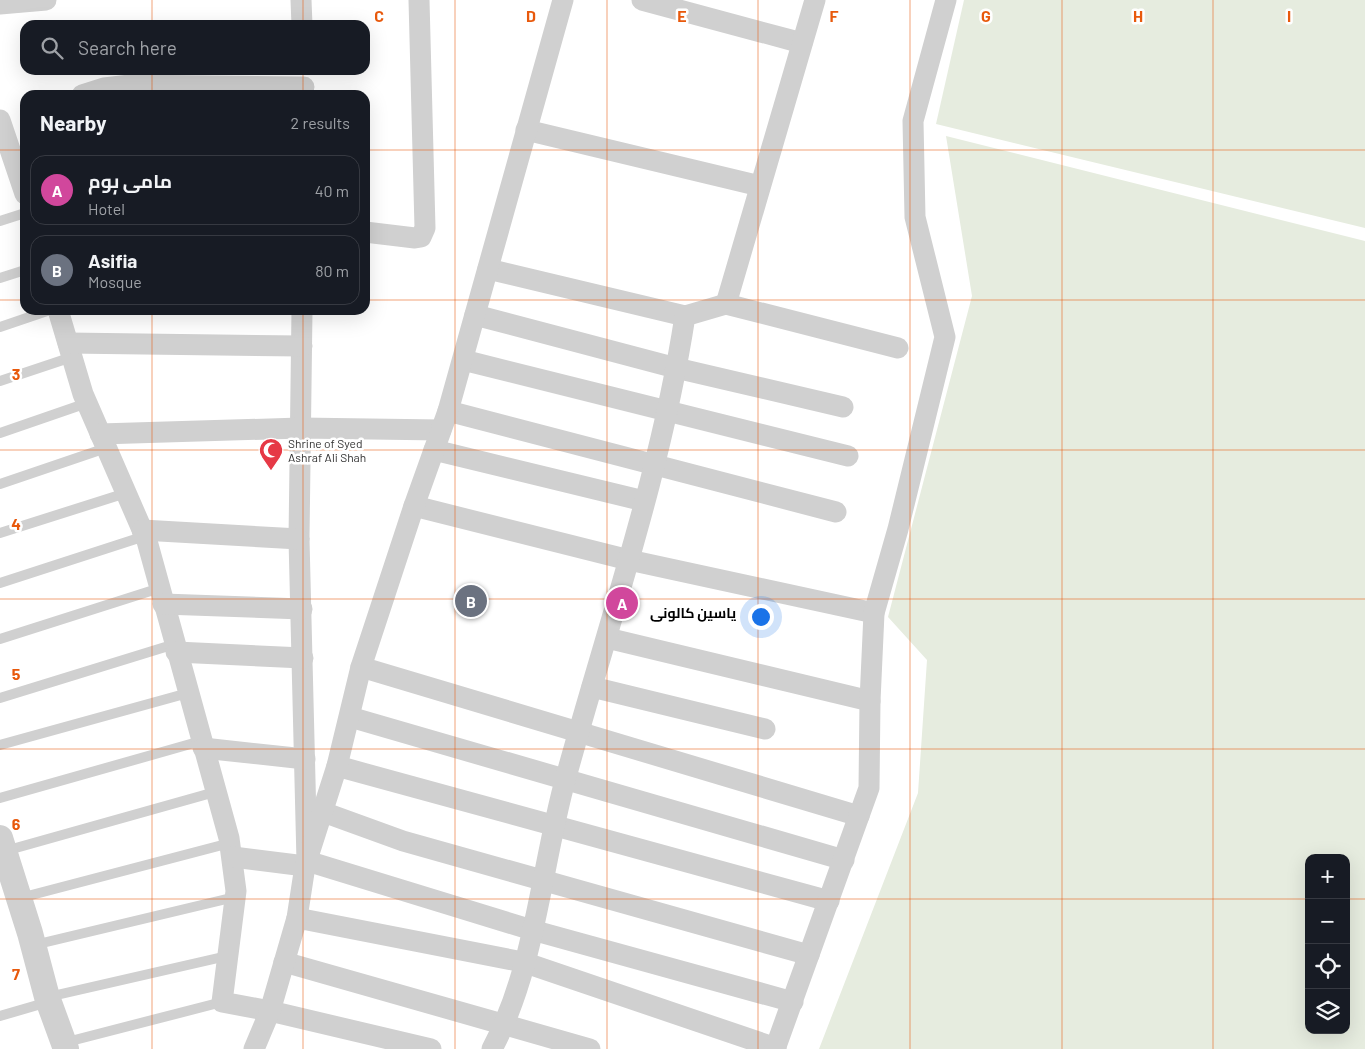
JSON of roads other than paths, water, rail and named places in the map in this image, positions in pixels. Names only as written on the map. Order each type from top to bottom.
[{"type":"street","points":[[0,4],[46,0]]},
{"type":"street","points":[[301,0],[302,20]]},
{"type":"street","points":[[370,233],[415,238],[421,237],[425,228],[419,0]]},
{"type":"street","points":[[257,1048],[270,1011],[297,918],[306,864],[337,766],[361,667],[414,506],[445,420],[563,0]]},
{"type":"street","points":[[642,0],[802,43]]},
{"type":"street","points":[[726,304],[815,0]]},
{"type":"street","points":[[297,918],[524,962],[776,1049],[869,788],[874,613],[898,529],[945,337],[915,217],[912,121],[946,0]]},
{"type":"street","points":[[98,90],[130,85],[304,84]]},
{"type":"street","points":[[11,129],[19,175]]},
{"type":"street","points":[[526,130],[760,186]]},
{"type":"street","points":[[488,268],[685,316],[726,304],[898,348]]},
{"type":"street","points":[[60,315],[87,403],[143,533],[231,850],[235,897],[222,1002],[270,1011],[431,1049]]},
{"type":"street","points":[[302,315],[299,539],[306,864]]},
{"type":"street","points":[[475,315],[676,368],[843,407]]},
{"type":"street","points":[[492,1049],[506,1024],[524,962],[545,880],[554,826],[566,778],[629,560],[654,464],[676,368],[685,316]]},
{"type":"street","points":[[70,350],[302,346]]},
{"type":"street","points":[[463,360],[848,456]]},
{"type":"street","points":[[103,441],[445,420],[654,464],[836,512]]},
{"type":"street","points":[[434,450],[644,501]]},
{"type":"street","points":[[414,506],[629,560],[874,613]]},
{"type":"street","points":[[143,533],[299,539]]},
{"type":"street","points":[[162,596],[302,609]]},
{"type":"street","points":[[607,638],[870,701]]},
{"type":"street","points":[[176,648],[303,658]]},
{"type":"street","points":[[361,667],[859,816]]},
{"type":"street","points":[[592,687],[766,729]]},
{"type":"street","points":[[350,716],[844,860]]},
{"type":"street","points":[[202,744],[305,759]]},
{"type":"street","points":[[337,766],[829,901]]},
{"type":"street","points":[[323,812],[403,841],[809,955]]},
{"type":"street","points":[[2,845],[47,999],[65,1046]]},
{"type":"street","points":[[231,850],[306,864],[532,930],[792,1002]]},
{"type":"street","points":[[284,962],[590,1049]]},
{"type":"lane","points":[[0,221],[20,215]]},
{"type":"lane","points":[[0,278],[20,272]]},
{"type":"lane","points":[[0,327],[35,315]]},
{"type":"lane","points":[[0,381],[70,350]]},
{"type":"lane","points":[[0,433],[87,403]]},
{"type":"lane","points":[[0,484],[103,441]]},
{"type":"lane","points":[[0,533],[126,493]]},
{"type":"lane","points":[[0,583],[143,533]]},
{"type":"lane","points":[[0,639],[162,596]]},
{"type":"lane","points":[[0,698],[176,648]]},
{"type":"lane","points":[[0,745],[188,693]]},
{"type":"lane","points":[[0,798],[202,744]]},
{"type":"lane","points":[[2,845],[215,792]]},
{"type":"lane","points":[[19,898],[231,850]]},
{"type":"lane","points":[[33,946],[235,897]]},
{"type":"lane","points":[[0,1016],[47,999],[227,956]]},
{"type":"lane","points":[[65,1046],[222,1002]]},
{"type":"place","name":"Shrine of Syed Ashraf Ali Shah","points":[[271,471]]},
{"type":"place","name":"Asifia","points":[[471,601]]},
{"type":"place","name":"مامی ہوم","points":[[622,603]]},
{"type":"district","name":"یاسین کالونی","points":[[693,612]]}]
